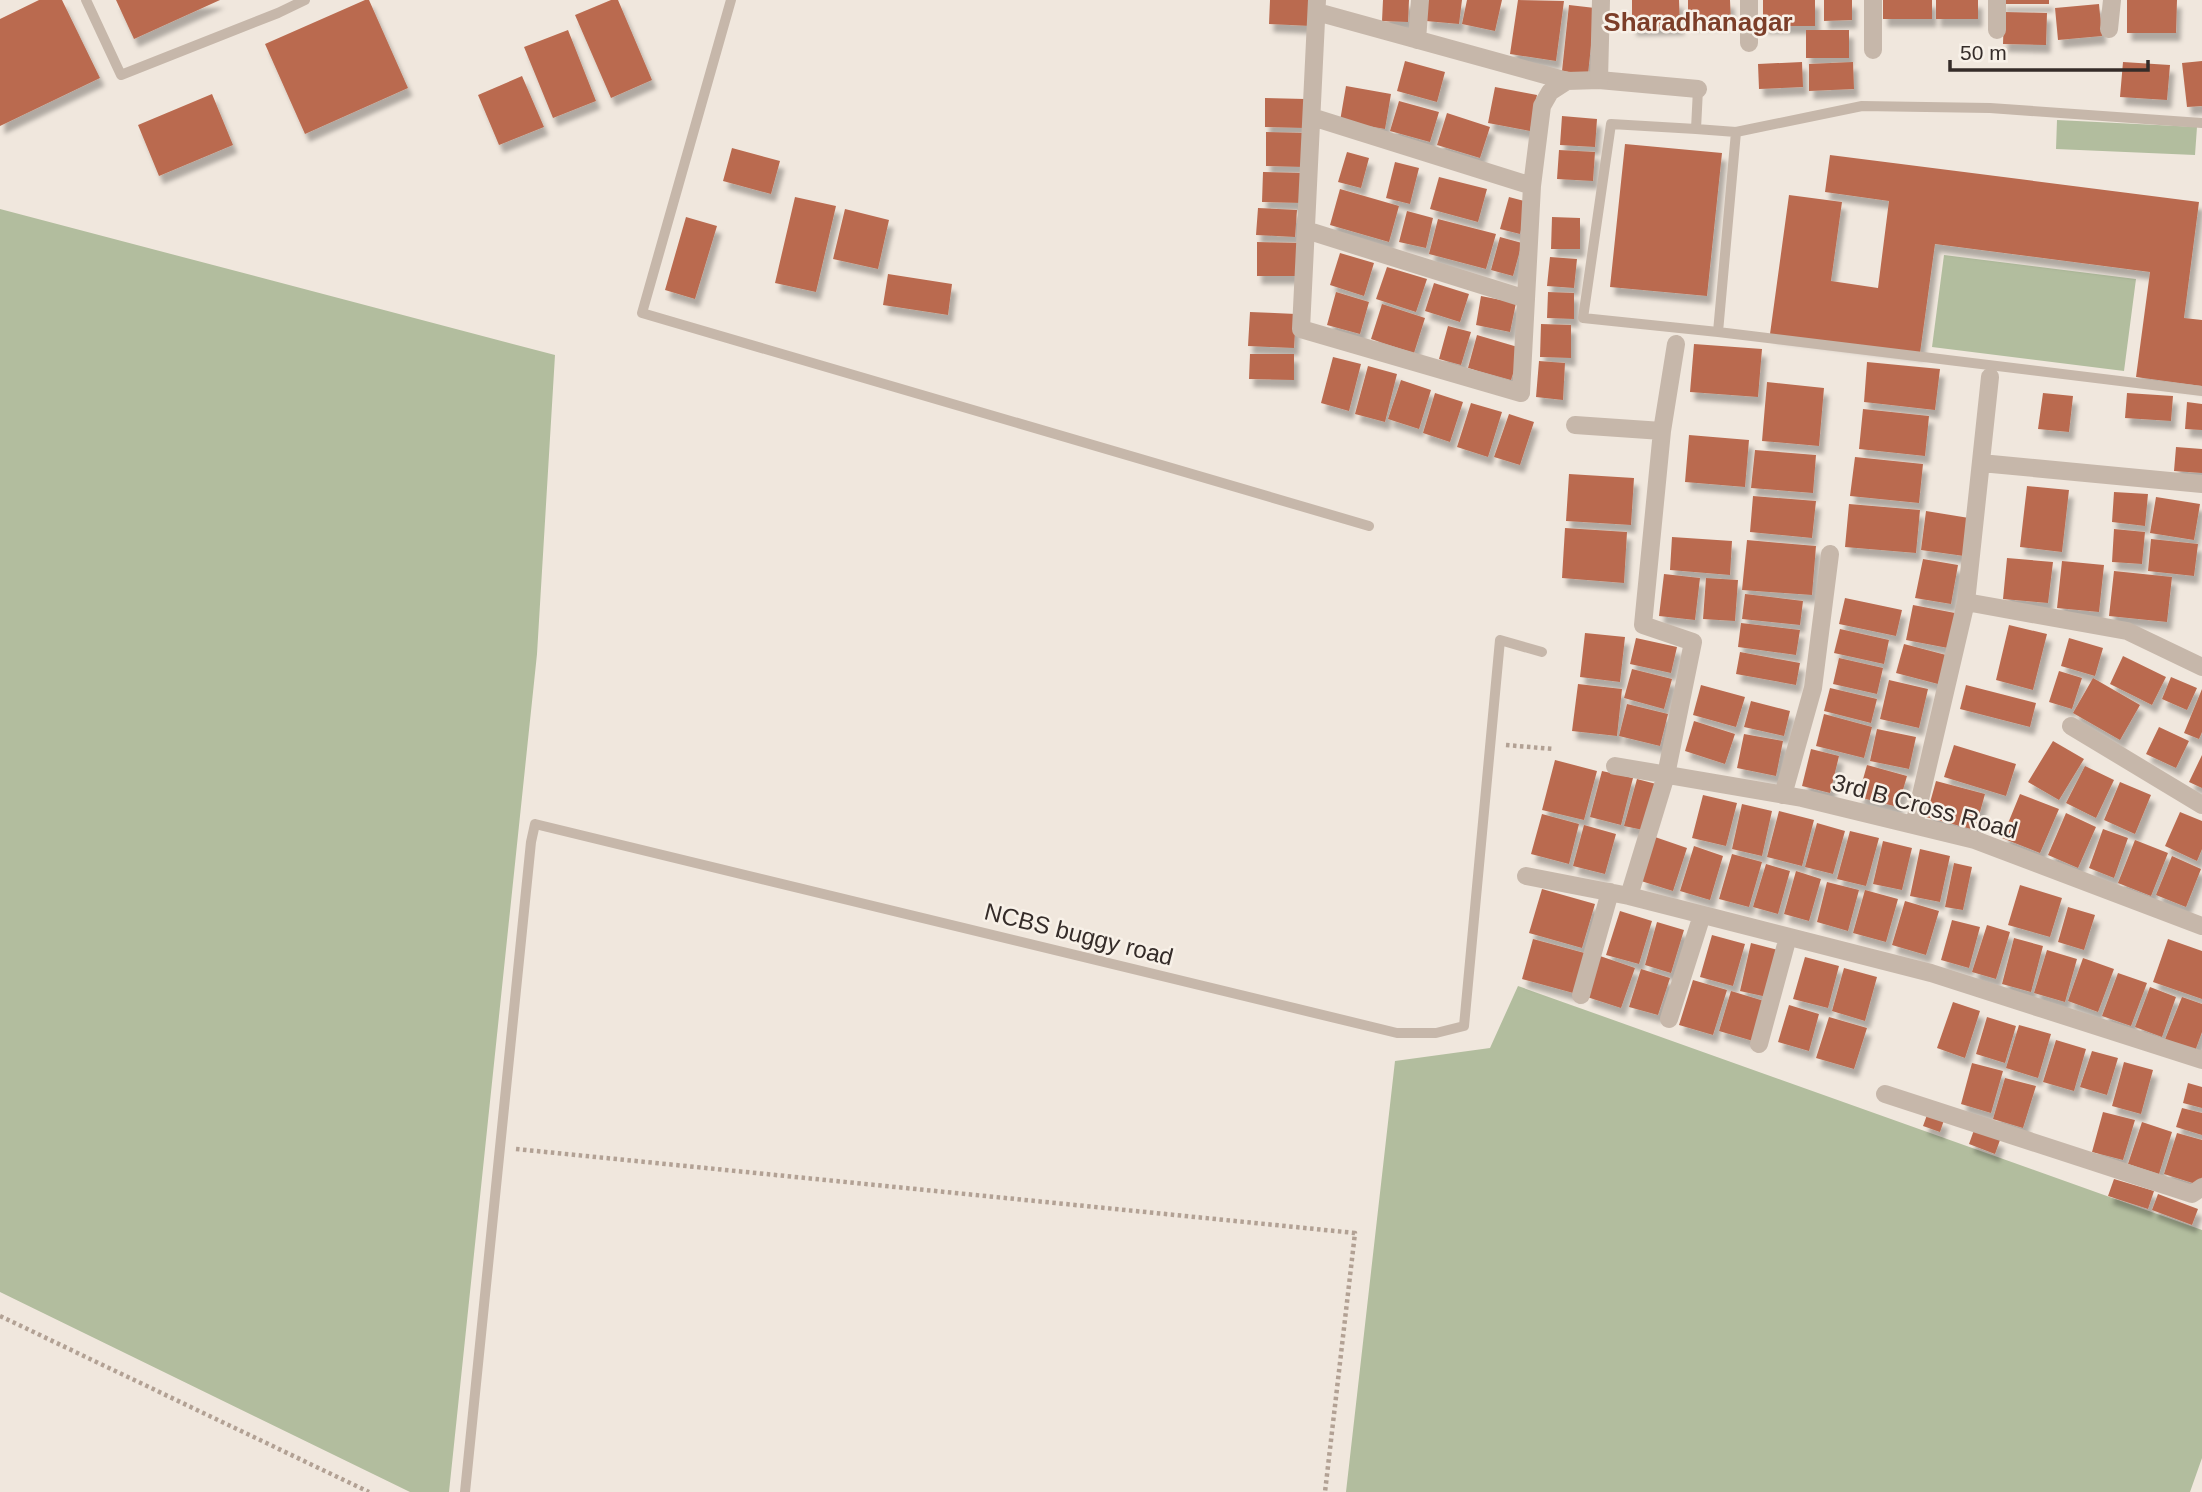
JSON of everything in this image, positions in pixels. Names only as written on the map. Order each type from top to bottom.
[{"type":"street","points":[[1418,40],[1420,0]]},
{"type":"street","points":[[1599,80],[1601,0]]},
{"type":"street","points":[[1749,0],[1749,43]]},
{"type":"street","points":[[1873,0],[1873,50]]},
{"type":"street","points":[[1997,0],[1997,30]]},
{"type":"street","points":[[2109,29],[2112,0]]},
{"type":"street","points":[[1567,81],[1550,92],[1542,106],[1532,186],[1521,393],[1301,329],[1317,6],[1418,40],[1567,81],[1599,80],[1698,89]]},
{"type":"street","points":[[1312,117],[1532,186]]},
{"type":"street","points":[[1306,230],[1526,299]]},
{"type":"street","points":[[1629,896],[1666,775],[1693,642],[1643,625],[1662,431],[1676,344]]},
{"type":"street","points":[[1914,825],[1966,602],[1990,377]]},
{"type":"street","points":[[1575,425],[1662,431]]},
{"type":"street","points":[[1981,463],[2202,484]]},
{"type":"street","points":[[1783,795],[1813,688],[1830,554]]},
{"type":"street","points":[[1966,602],[2126,631],[2202,667]]},
{"type":"street","points":[[2071,726],[2202,805]]},
{"type":"street","name":"3rd B Cross Road","points":[[1615,766],[1783,795],[1975,840],[2202,926]]},
{"type":"street","points":[[1526,876],[1629,896],[1931,973],[2202,1060]]},
{"type":"street","points":[[1581,995],[1610,892]]},
{"type":"street","points":[[1669,1019],[1702,915]]},
{"type":"street","points":[[1759,1044],[1788,937]]},
{"type":"street","points":[[1885,1094],[2192,1194],[2202,1187]]},
{"type":"lane","points":[[86,0],[121,75],[305,0]]},
{"type":"lane","points":[[731,0],[642,313],[1369,526]]},
{"type":"lane","points":[[1696,129],[1698,89]]},
{"type":"lane","points":[[2202,122],[1990,108],[1862,106],[1736,132],[1611,124],[1583,318],[1718,331],[2202,391]]},
{"type":"lane","points":[[1718,331],[1736,132]]},
{"type":"lane","points":[[1491,742],[1500,640],[1542,652]]},
{"type":"lane","name":"NCBS buggy road","points":[[501,1147],[535,824],[1397,1032],[1436,1032],[1464,1026],[1491,742]]},
{"type":"lane","points":[[466,1492],[501,1147]]},
{"type":"path","points":[[1491,742],[1553,749]]},
{"type":"path","points":[[501,1147],[1355,1233],[1325,1492]]},
{"type":"path","points":[[0,1316],[369,1492]]},
{"type":"green space","points":[[2057,120],[2197,127],[2195,155],[2056,149]]},
{"type":"green space","points":[[0,209],[555,355],[537,654],[449,1492],[410,1492],[0,1292]]},
{"type":"green space","points":[[1944,255],[2136,279],[2124,371],[1932,347]]},
{"type":"green space","points":[[1518,986],[2202,1230],[2202,1458],[2190,1492],[1346,1492],[1395,1061],[1490,1048]]},
{"type":"building","points":[[39,0],[62,0],[100,78],[0,126],[0,19]]},
{"type":"building","points":[[116,0],[220,0],[134,39]]},
{"type":"building","points":[[369,0],[408,88],[305,134],[265,44]]},
{"type":"building","points":[[611,0],[618,0],[652,80],[611,98],[575,15]]},
{"type":"building","points":[[1270,0],[1311,0],[1311,26],[1269,24]]},
{"type":"building","points":[[1383,0],[1409,0],[1408,22],[1382,21]]},
{"type":"building","points":[[1428,0],[1462,0],[1459,24],[1426,21]]},
{"type":"building","points":[[1467,0],[1502,0],[1495,31],[1462,24]]},
{"type":"building","points":[[1518,0],[1564,1],[1556,61],[1510,54]]},
{"type":"building","points":[[1632,0],[1679,0],[1680,27],[1632,28]]},
{"type":"building","points":[[1688,0],[1730,0],[1731,22],[1688,23]]},
{"type":"building","points":[[1763,0],[1815,0],[1815,26],[1763,26]]},
{"type":"building","points":[[1824,0],[1852,0],[1852,20],[1824,21]]},
{"type":"building","points":[[1883,0],[1932,0],[1932,19],[1883,19]]},
{"type":"building","points":[[1936,0],[1978,0],[1978,19],[1936,19]]},
{"type":"building","points":[[2001,0],[2049,0],[2049,4],[2001,4]]},
{"type":"building","points":[[2127,0],[2177,0],[2176,33],[2127,33]]},
{"type":"building","points":[[2099,4],[2102,36],[2058,40],[2055,8]]},
{"type":"building","points":[[1569,5],[1595,8],[1588,74],[1562,71]]},
{"type":"building","points":[[2004,12],[2047,13],[2046,45],[2003,44]]},
{"type":"building","points":[[568,30],[596,101],[553,118],[524,47]]},
{"type":"building","points":[[1806,30],[1849,30],[1849,58],[1806,58]]},
{"type":"building","points":[[1405,61],[1445,72],[1437,102],[1397,91]]},
{"type":"building","points":[[2202,61],[2202,106],[2187,107],[2182,63]]},
{"type":"building","points":[[1802,62],[1803,87],[1759,89],[1758,64]]},
{"type":"building","points":[[1853,62],[1854,89],[1809,91],[1809,64]]},
{"type":"building","points":[[2123,62],[2170,65],[2167,100],[2120,97]]},
{"type":"building","points":[[522,76],[544,127],[499,145],[478,95]]},
{"type":"building","points":[[1346,86],[1391,94],[1385,129],[1340,121]]},
{"type":"building","points":[[1495,87],[1537,95],[1530,131],[1488,123]]},
{"type":"building","points":[[212,94],[233,145],[159,176],[138,125]]},
{"type":"building","points":[[1265,98],[1305,99],[1305,128],[1265,127]]},
{"type":"building","points":[[1399,101],[1439,112],[1430,142],[1390,131]]},
{"type":"building","points":[[1447,113],[1490,127],[1480,158],[1437,145]]},
{"type":"building","points":[[1562,116],[1597,119],[1595,147],[1560,145]]},
{"type":"building","points":[[1266,132],[1306,133],[1304,167],[1266,166]]},
{"type":"building","points":[[1625,144],[1722,153],[1707,296],[1610,287]]},
{"type":"building","points":[[732,148],[780,161],[771,194],[723,181]]},
{"type":"building","points":[[1559,150],[1595,152],[1593,181],[1557,179]]},
{"type":"building","points":[[1347,152],[1369,158],[1361,188],[1338,182]]},
{"type":"building","points":[[1830,155],[2199,202],[2184,318],[2202,320],[2202,386],[2136,377],[2150,272],[1935,244],[1920,353],[1770,334],[1789,195],[1842,202],[1831,281],[1878,288],[1889,201],[1825,192]]},
{"type":"building","points":[[1395,162],[1419,168],[1410,204],[1386,198]]},
{"type":"building","points":[[1263,172],[1303,173],[1303,203],[1262,202]]},
{"type":"building","points":[[1439,177],[1487,189],[1478,222],[1430,209]]},
{"type":"building","points":[[1340,189],[1399,206],[1389,242],[1330,225]]},
{"type":"building","points":[[795,197],[836,206],[816,292],[775,283]]},
{"type":"building","points":[[1509,197],[1528,202],[1520,234],[1500,229]]},
{"type":"building","points":[[1258,208],[1297,210],[1295,237],[1256,235]]},
{"type":"building","points":[[845,209],[889,220],[878,269],[833,259]]},
{"type":"building","points":[[1407,211],[1433,218],[1426,248],[1399,242]]},
{"type":"building","points":[[686,217],[717,226],[695,299],[665,290]]},
{"type":"building","points":[[1552,217],[1580,218],[1580,249],[1551,249]]},
{"type":"building","points":[[1438,219],[1496,234],[1486,269],[1429,254]]},
{"type":"building","points":[[1500,237],[1522,243],[1513,276],[1491,270]]},
{"type":"building","points":[[1257,242],[1299,243],[1299,276],[1257,276]]},
{"type":"building","points":[[1340,253],[1374,263],[1364,296],[1330,285]]},
{"type":"building","points":[[1550,257],[1577,259],[1574,288],[1547,286]]},
{"type":"building","points":[[1387,267],[1427,279],[1416,312],[1376,299]]},
{"type":"building","points":[[888,274],[952,284],[948,315],[883,305]]},
{"type":"building","points":[[1434,283],[1469,294],[1460,322],[1425,311]]},
{"type":"building","points":[[1336,292],[1369,302],[1360,334],[1327,325]]},
{"type":"building","points":[[1548,292],[1574,293],[1574,319],[1547,318]]},
{"type":"building","points":[[1481,296],[1516,303],[1510,332],[1476,325]]},
{"type":"building","points":[[1382,304],[1425,318],[1414,353],[1371,339]]},
{"type":"building","points":[[1250,312],[1296,314],[1294,348],[1248,346]]},
{"type":"building","points":[[1541,324],[1571,325],[1571,358],[1540,357]]},
{"type":"building","points":[[1448,326],[1471,332],[1461,365],[1439,359]]},
{"type":"building","points":[[1477,335],[1521,348],[1511,380],[1468,368]]},
{"type":"building","points":[[1694,344],[1762,349],[1758,397],[1690,392]]},
{"type":"building","points":[[1250,354],[1294,354],[1294,380],[1249,379]]},
{"type":"building","points":[[1333,357],[1361,364],[1349,411],[1321,403]]},
{"type":"building","points":[[1539,361],[1565,363],[1563,400],[1536,397]]},
{"type":"building","points":[[1867,362],[1940,369],[1935,410],[1864,402]]},
{"type":"building","points":[[1368,366],[1397,374],[1385,422],[1355,414]]},
{"type":"building","points":[[1401,380],[1431,390],[1419,429],[1388,419]]},
{"type":"building","points":[[1767,382],[1824,388],[1819,446],[1762,441]]},
{"type":"building","points":[[1435,393],[1463,402],[1450,442],[1423,433]]},
{"type":"building","points":[[2043,393],[2073,396],[2069,432],[2038,429]]},
{"type":"building","points":[[2127,393],[2173,396],[2171,421],[2125,418]]},
{"type":"building","points":[[2187,402],[2202,404],[2202,430],[2185,429]]},
{"type":"building","points":[[1471,403],[1502,412],[1488,457],[1457,447]]},
{"type":"building","points":[[1863,409],[1929,416],[1925,456],[1859,449]]},
{"type":"building","points":[[1509,414],[1534,422],[1520,465],[1494,457]]},
{"type":"building","points":[[1689,435],[1749,440],[1745,487],[1685,482]]},
{"type":"building","points":[[2176,447],[2202,449],[2202,473],[2174,471]]},
{"type":"building","points":[[1755,450],[1816,455],[1813,493],[1751,488]]},
{"type":"building","points":[[1855,457],[1923,464],[1919,503],[1850,496]]},
{"type":"building","points":[[1569,474],[1634,478],[1631,525],[1566,521]]},
{"type":"building","points":[[2027,486],[2069,490],[2062,552],[2020,547]]},
{"type":"building","points":[[2114,492],[2148,494],[2145,526],[2112,522]]},
{"type":"building","points":[[1753,496],[1816,501],[1812,538],[1750,532]]},
{"type":"building","points":[[2156,497],[2200,504],[2194,540],[2150,533]]},
{"type":"building","points":[[1849,504],[1920,510],[1916,553],[1845,547]]},
{"type":"building","points":[[1926,511],[1969,518],[1964,556],[1921,550]]},
{"type":"building","points":[[1565,528],[1627,532],[1624,583],[1562,578]]},
{"type":"building","points":[[2114,529],[2145,532],[2142,564],[2112,562]]},
{"type":"building","points":[[1672,537],[1732,541],[1730,575],[1670,570]]},
{"type":"building","points":[[2151,539],[2198,544],[2194,576],[2148,571]]},
{"type":"building","points":[[1747,540],[1816,546],[1812,595],[1742,590]]},
{"type":"building","points":[[2007,558],[2053,562],[2048,603],[2003,599]]},
{"type":"building","points":[[1923,559],[1958,565],[1951,604],[1915,598]]},
{"type":"building","points":[[2062,561],[2104,565],[2099,612],[2057,608]]},
{"type":"building","points":[[2114,571],[2172,577],[2167,622],[2109,616]]},
{"type":"building","points":[[1664,574],[1700,578],[1695,620],[1659,616]]},
{"type":"building","points":[[1706,578],[1738,580],[1735,621],[1703,619]]},
{"type":"building","points":[[1745,594],[1803,601],[1800,625],[1742,619]]},
{"type":"building","points":[[1845,598],[1902,610],[1896,636],[1839,624]]},
{"type":"building","points":[[1913,605],[1955,613],[1948,648],[1906,640]]},
{"type":"building","points":[[1741,623],[1800,630],[1796,655],[1738,647]]},
{"type":"building","points":[[2009,625],[2047,634],[2033,690],[1996,680]]},
{"type":"building","points":[[1840,629],[1889,640],[1884,664],[1834,653]]},
{"type":"building","points":[[1585,633],[1625,637],[1620,682],[1580,677]]},
{"type":"building","points":[[1636,638],[1677,647],[1671,673],[1630,664]]},
{"type":"building","points":[[2069,638],[2103,648],[2095,676],[2061,666]]},
{"type":"building","points":[[1904,644],[1946,655],[1938,684],[1896,673]]},
{"type":"building","points":[[1740,652],[1800,663],[1796,685],[1736,674]]},
{"type":"building","points":[[2123,656],[2166,677],[2152,705],[2110,684]]},
{"type":"building","points":[[1839,658],[1883,668],[1877,694],[1833,684]]},
{"type":"building","points":[[1632,669],[1672,679],[1664,709],[1624,698]]},
{"type":"building","points":[[2059,671],[2082,678],[2072,709],[2049,702]]},
{"type":"building","points":[[2171,677],[2197,688],[2187,710],[2162,699]]},
{"type":"building","points":[[2093,678],[2140,705],[2120,740],[2073,713]]},
{"type":"building","points":[[1889,680],[1928,689],[1919,728],[1880,719]]},
{"type":"building","points":[[1578,684],[1622,689],[1617,736],[1572,731]]},
{"type":"building","points":[[1701,685],[1745,697],[1736,727],[1693,715]]},
{"type":"building","points":[[1966,685],[2036,703],[2030,727],[1960,709]]},
{"type":"building","points":[[1830,688],[1877,699],[1871,723],[1824,711]]},
{"type":"building","points":[[2202,689],[2202,732],[2199,739],[2184,733]]},
{"type":"building","points":[[1751,701],[1790,711],[1784,736],[1744,727]]},
{"type":"building","points":[[1627,704],[1668,714],[1660,746],[1619,736]]},
{"type":"building","points":[[1824,714],[1872,727],[1864,758],[1816,746]]},
{"type":"building","points":[[1694,721],[1735,734],[1725,764],[1685,751]]},
{"type":"building","points":[[2159,727],[2189,741],[2176,768],[2146,754]]},
{"type":"building","points":[[1877,729],[1916,737],[1909,769],[1870,761]]},
{"type":"building","points":[[1744,734],[1783,741],[1776,776],[1737,768]]},
{"type":"building","points":[[2053,741],[2084,759],[2059,800],[2028,782]]},
{"type":"building","points":[[1954,745],[2016,764],[2006,796],[1944,777]]},
{"type":"building","points":[[1811,749],[1839,756],[1830,793],[1802,786]]},
{"type":"building","points":[[2202,755],[2202,788],[2189,782]]},
{"type":"building","points":[[1555,760],[1597,771],[1584,820],[1542,810]]},
{"type":"building","points":[[1867,765],[1907,776],[1898,807],[1858,797]]},
{"type":"building","points":[[2085,766],[2114,780],[2096,818],[2066,803]]},
{"type":"building","points":[[1602,771],[1633,778],[1621,825],[1590,817]]},
{"type":"building","points":[[1637,779],[1660,785],[1648,831],[1624,826]]},
{"type":"building","points":[[1936,781],[1985,794],[1975,830],[1926,817]]},
{"type":"building","points":[[2120,782],[2151,795],[2135,834],[2104,820]]},
{"type":"building","points":[[2020,794],[2059,809],[2040,853],[2002,838]]},
{"type":"building","points":[[1703,795],[1737,803],[1726,846],[1692,838]]},
{"type":"building","points":[[1742,804],[1772,811],[1762,856],[1732,849]]},
{"type":"building","points":[[1779,811],[1814,820],[1802,866],[1767,857]]},
{"type":"building","points":[[2180,812],[2202,821],[2202,849],[2197,861],[2165,846]]},
{"type":"building","points":[[2066,813],[2096,827],[2078,868],[2048,855]]},
{"type":"building","points":[[1542,814],[1579,824],[1569,864],[1531,854]]},
{"type":"building","points":[[1817,823],[1845,831],[1833,874],[1805,867]]},
{"type":"building","points":[[1584,825],[1616,834],[1605,874],[1573,866]]},
{"type":"building","points":[[2103,829],[2128,838],[2114,878],[2089,868]]},
{"type":"building","points":[[1850,831],[1879,838],[1866,886],[1837,879]]},
{"type":"building","points":[[1655,837],[1687,848],[1673,891],[1641,881]]},
{"type":"building","points":[[2135,840],[2168,853],[2151,896],[2118,883]]},
{"type":"building","points":[[1883,841],[1912,848],[1902,890],[1873,884]]},
{"type":"building","points":[[1694,846],[1723,856],[1710,900],[1680,891]]},
{"type":"building","points":[[1920,849],[1950,856],[1940,902],[1910,896]]},
{"type":"building","points":[[1732,854],[1762,862],[1749,907],[1719,899]]},
{"type":"building","points":[[2172,856],[2201,869],[2186,907],[2156,895]]},
{"type":"building","points":[[1954,863],[1972,867],[1963,910],[1945,907]]},
{"type":"building","points":[[1766,864],[1790,871],[1778,914],[1753,907]]},
{"type":"building","points":[[1796,871],[1821,879],[1809,921],[1784,914]]},
{"type":"building","points":[[1827,882],[1859,890],[1848,931],[1817,922]]},
{"type":"building","points":[[2020,885],[2062,898],[2050,937],[2008,925]]},
{"type":"building","points":[[1542,889],[1595,904],[1582,948],[1529,933]]},
{"type":"building","points":[[1865,890],[1898,899],[1886,942],[1853,933]]},
{"type":"building","points":[[1905,901],[1939,911],[1926,955],[1892,945]]},
{"type":"building","points":[[2068,907],[2095,915],[2084,950],[2058,942]]},
{"type":"building","points":[[1620,911],[1652,921],[1639,964],[1606,955]]},
{"type":"building","points":[[1952,920],[1980,927],[1969,968],[1941,960]]},
{"type":"building","points":[[1657,922],[1684,930],[1671,973],[1645,965]]},
{"type":"building","points":[[1987,925],[2010,932],[1996,979],[1972,972]]},
{"type":"building","points":[[1712,935],[1745,944],[1733,986],[1700,977]]},
{"type":"building","points":[[2014,938],[2043,946],[2031,992],[2002,984]]},
{"type":"building","points":[[1533,939],[1588,954],[1577,994],[1522,979]]},
{"type":"building","points":[[2168,939],[2202,951],[2202,999],[2153,982]]},
{"type":"building","points":[[1751,943],[1778,950],[1767,997],[1740,991]]},
{"type":"building","points":[[2047,950],[2077,959],[2065,1002],[2034,993]]},
{"type":"building","points":[[1600,956],[1635,968],[1621,1008],[1587,997]]},
{"type":"building","points":[[1805,957],[1839,966],[1828,1008],[1793,999]]},
{"type":"building","points":[[2083,958],[2114,969],[2098,1012],[2068,1001]]},
{"type":"building","points":[[1844,968],[1877,977],[1865,1021],[1832,1011]]},
{"type":"building","points":[[1641,969],[1670,978],[1658,1015],[1629,1007]]},
{"type":"building","points":[[2118,973],[2147,983],[2131,1026],[2102,1016]]},
{"type":"building","points":[[1693,980],[1727,990],[1713,1035],[1679,1025]]},
{"type":"building","points":[[2150,987],[2176,997],[2162,1037],[2135,1027]]},
{"type":"building","points":[[1731,991],[1764,1001],[1753,1041],[1719,1031]]},
{"type":"building","points":[[2182,997],[2202,1004],[2202,1032],[2194,1054],[2164,1042]]},
{"type":"building","points":[[1953,1002],[1980,1011],[1965,1058],[1937,1048]]},
{"type":"building","points":[[1789,1005],[1819,1014],[1809,1051],[1778,1042]]},
{"type":"building","points":[[1829,1017],[1867,1028],[1854,1069],[1816,1058]]},
{"type":"building","points":[[1987,1017],[2016,1026],[2005,1063],[1976,1054]]},
{"type":"building","points":[[2019,1025],[2051,1034],[2038,1078],[2006,1068]]},
{"type":"building","points":[[2056,1040],[2086,1049],[2074,1091],[2043,1082]]},
{"type":"building","points":[[2092,1051],[2118,1058],[2107,1095],[2080,1087]]},
{"type":"building","points":[[2124,1062],[2153,1070],[2141,1114],[2112,1106]]},
{"type":"building","points":[[1972,1063],[2003,1071],[1991,1113],[1961,1104]]},
{"type":"building","points":[[2005,1078],[2036,1086],[2023,1128],[1993,1119]]},
{"type":"building","points":[[2188,1083],[2202,1087],[2202,1108],[2183,1103]]},
{"type":"building","points":[[2182,1108],[2202,1113],[2202,1135],[2176,1127]]},
{"type":"building","points":[[2103,1112],[2135,1120],[2123,1160],[2092,1152]]},
{"type":"building","points":[[1927,1115],[1944,1120],[1940,1132],[1923,1126]]},
{"type":"building","points":[[2142,1122],[2172,1132],[2159,1174],[2128,1164]]},
{"type":"building","points":[[1974,1130],[2000,1140],[1995,1154],[1969,1144]]},
{"type":"building","points":[[2177,1133],[2202,1140],[2202,1177],[2199,1185],[2164,1174]]},
{"type":"building","points":[[2114,1179],[2154,1191],[2148,1209],[2108,1196]]},
{"type":"building","points":[[2158,1194],[2198,1209],[2192,1225],[2152,1210]]},
{"type":"district","name":"Sharadhanagar","points":[[1698,22]]}]
